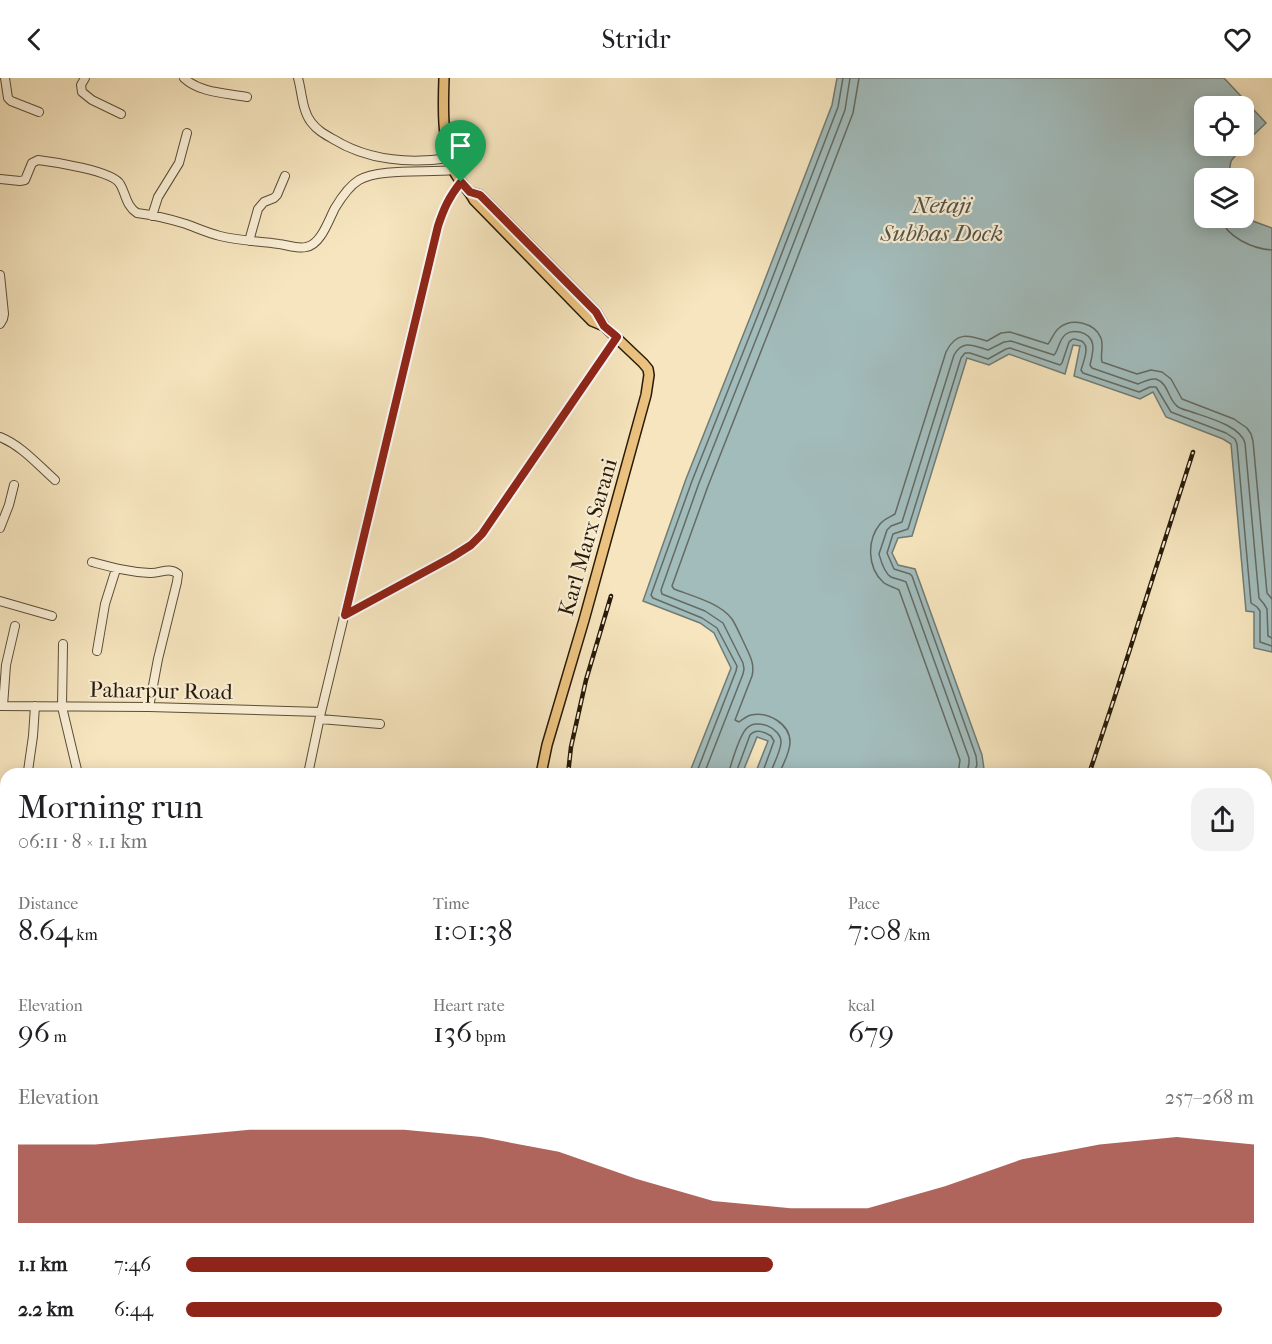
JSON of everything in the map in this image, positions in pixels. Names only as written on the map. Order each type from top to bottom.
[{"type":"main road","name":"Karl Marx Sarani","points":[[444,78],[445,128],[449,158],[461,182],[474,200],[592,321],[604,326],[644,363],[649,375],[646,394],[584,620],[547,745],[543,768]]},
{"type":"street","points":[[5,78],[8,98],[11,101],[39,112]]},
{"type":"street","points":[[85,78],[81,85],[81,92],[85,96],[121,114]]},
{"type":"street","points":[[184,78],[191,85],[247,97]]},
{"type":"street","points":[[298,78],[310,120],[321,132],[346,147],[388,159],[429,161],[449,158]]},
{"type":"street","points":[[152,216],[158,197],[179,164],[187,133]]},
{"type":"street","points":[[0,179],[25,180],[32,163],[38,160],[90,170],[106,174],[120,182],[136,213],[182,223],[220,236],[306,247],[321,237],[339,202],[357,181],[381,173],[453,170]]},
{"type":"street","points":[[249,241],[258,209],[264,202],[277,195],[285,176]]},
{"type":"street","points":[[309,768],[438,226],[444,207],[461,182]]},
{"type":"street","points":[[0,275],[4,314],[0,324]]},
{"type":"street","points":[[345,615],[452,557],[471,545],[482,534],[617,337]]},
{"type":"street","points":[[0,437],[13,442],[55,480]]},
{"type":"street","points":[[0,528],[14,485]]},
{"type":"street","points":[[92,562],[117,569],[153,573],[170,570],[175,571],[178,577],[149,706]]},
{"type":"street","points":[[98,651],[105,604],[117,569]]},
{"type":"street","points":[[0,601],[52,616]]},
{"type":"street","points":[[1,706],[6,665],[15,626]]},
{"type":"street","points":[[63,644],[62,706],[76,768]]},
{"type":"street","name":"Paharpur Road","points":[[1,706],[149,706],[320,716],[381,724]]},
{"type":"street","points":[[28,768],[35,706]]},
{"type":"water","name":"Netaji Subhas Dock","points":[[837,78],[1224,78],[1241,96],[1194,96],[1194,156],[1235,156],[1230,168],[1194,168],[1194,228],[1254,228],[1254,221],[1272,228],[1272,652],[1254,648],[1254,612],[1246,611],[1231,444],[1166,417],[1153,392],[1140,399],[1074,376],[1080,346],[1073,345],[1065,374],[1009,354],[989,365],[967,358],[912,536],[898,538],[892,553],[898,565],[915,569],[982,755],[984,768],[757,768],[768,741],[757,737],[744,768],[691,768],[731,668],[714,633],[700,623],[643,601],[686,479],[832,105]]},
{"type":"water","name":"Netaji Subhas Dock","points":[[1254,110],[1266,123],[1254,134]]},
{"type":"railway","points":[[1091,768],[1193,452]]},
{"type":"railway","points":[[569,768],[586,680],[611,596]]},
{"type":"route","points":[[461,182],[470,192],[480,195],[596,312],[604,326],[617,337],[482,534],[471,545],[452,557],[345,615],[438,226],[444,207],[461,182]]}]
